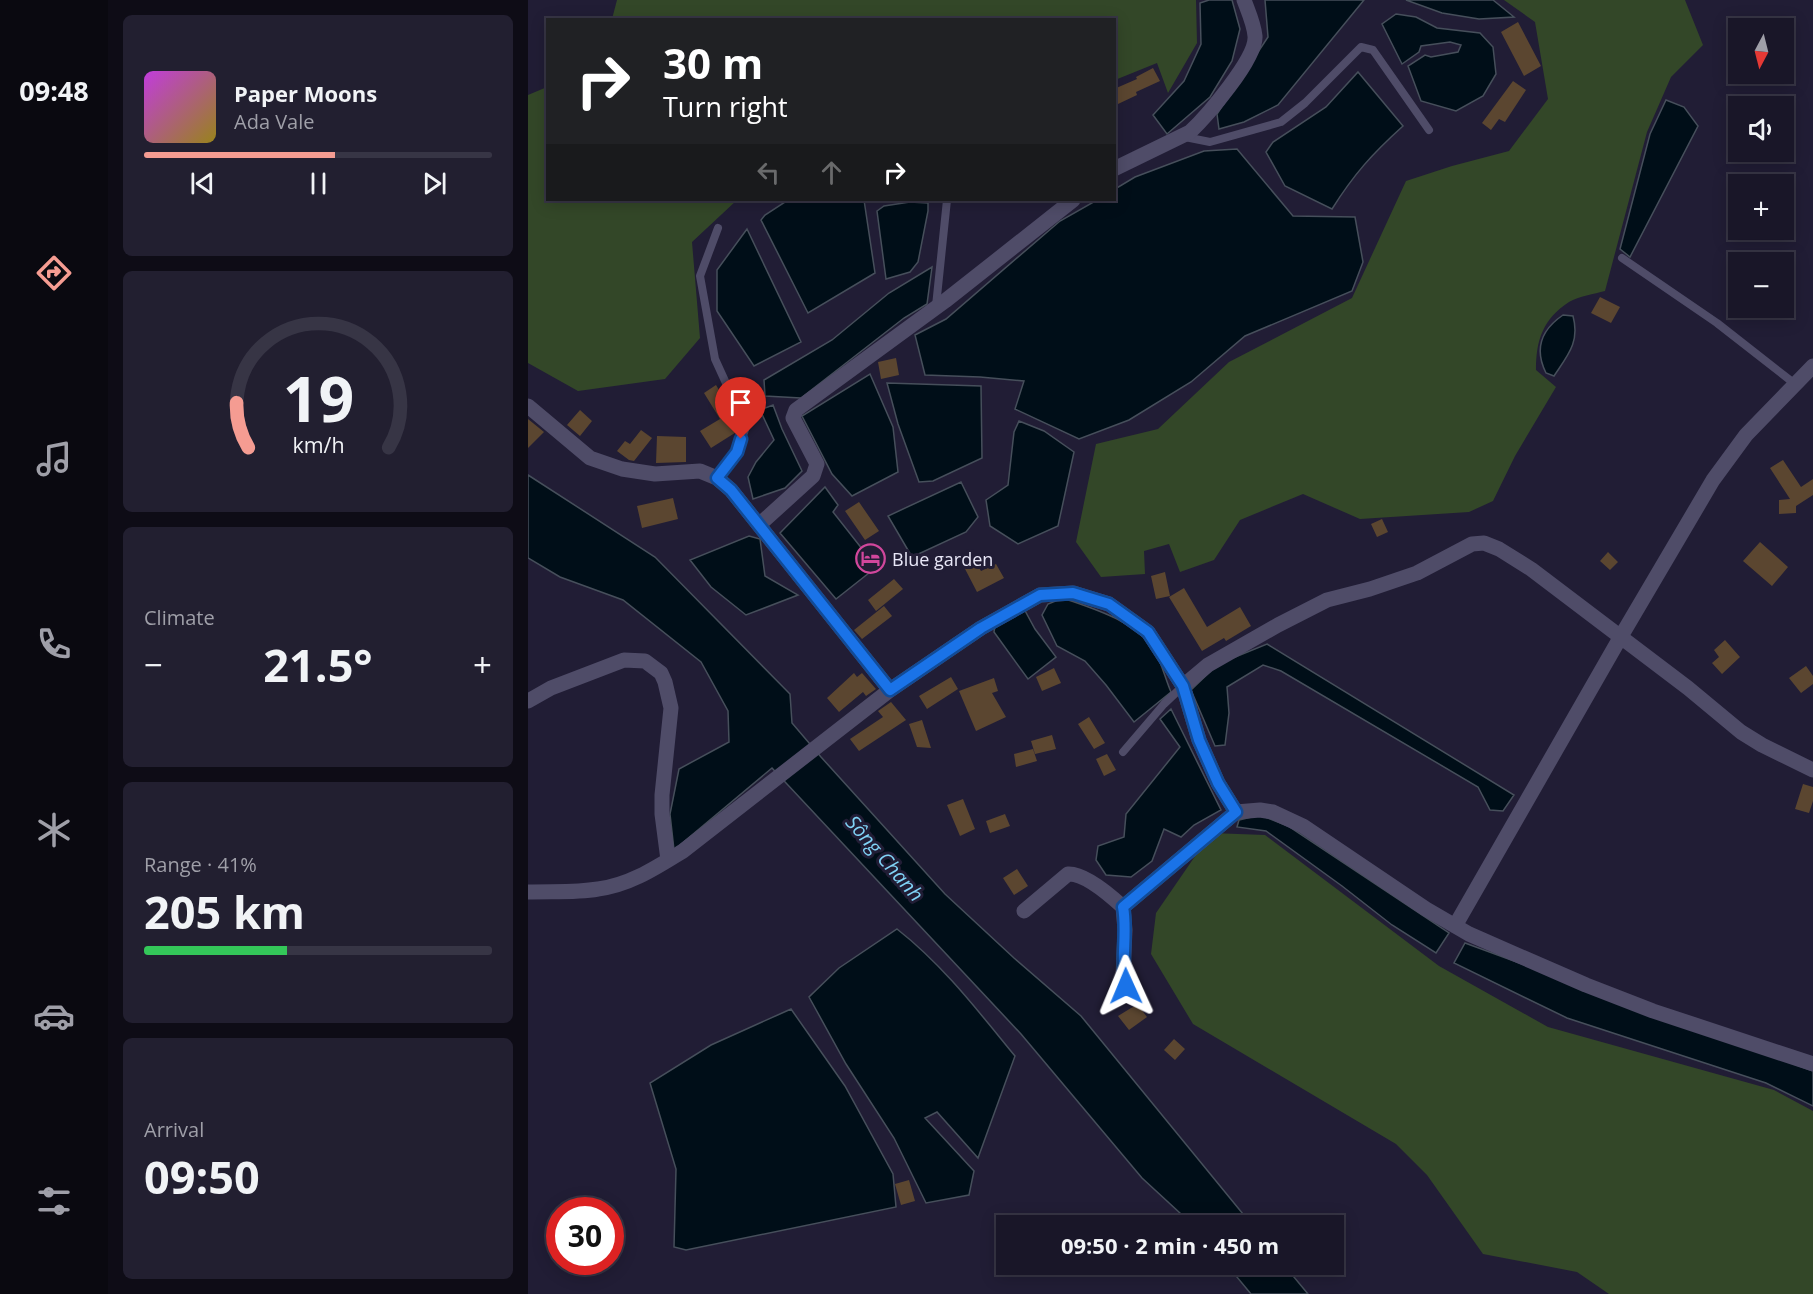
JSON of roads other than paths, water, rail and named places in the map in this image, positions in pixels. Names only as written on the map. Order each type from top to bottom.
[{"type":"street","points":[[1116,168],[1190,132],[1244,69],[1256,38],[1244,0]]},
{"type":"street","points":[[759,525],[813,476],[816,470],[817,464],[793,418],[796,410],[936,308],[1072,201]]},
{"type":"street","points":[[1455,926],[1713,480],[1746,435],[1813,366]]},
{"type":"street","points":[[528,406],[590,458],[622,469],[655,474],[700,471],[717,478],[731,490],[890,690]]},
{"type":"street","points":[[1183,686],[1208,665],[1327,600],[1370,589],[1417,573],[1472,544],[1484,543],[1499,549],[1531,569],[1688,688],[1741,732],[1813,770]]},
{"type":"street","points":[[528,892],[599,889],[632,880],[668,860],[683,851],[890,690],[981,628],[1040,595],[1073,593],[1109,604],[1148,632],[1183,686],[1199,740],[1218,783],[1236,812]]},
{"type":"street","points":[[528,701],[551,688],[624,660],[645,661],[661,673],[671,708],[662,795],[668,860]]},
{"type":"street","points":[[1123,907],[1236,812],[1260,810],[1273,812],[1303,826],[1426,909],[1469,934],[1624,1000],[1813,1064]]},
{"type":"street","points":[[1024,911],[1068,874],[1079,875],[1123,907]]},
{"type":"street","points":[[1123,907],[1125,954],[1123,975],[1132,998]]},
{"type":"lane","points":[[1180,136],[1210,141],[1281,122],[1305,104],[1361,47],[1373,50],[1429,130]]},
{"type":"lane","points":[[936,308],[947,201]]},
{"type":"lane","points":[[717,478],[737,452],[746,427],[715,359],[700,276],[718,228]]},
{"type":"lane","points":[[1622,258],[1717,323],[1795,384]]},
{"type":"lane","points":[[1123,752],[1164,704],[1183,686]]},
{"type":"water","points":[[1209,0],[1232,0],[1240,29],[1232,61],[1210,97],[1167,134],[1153,115],[1184,81],[1201,44],[1200,3]]},
{"type":"water","points":[[1265,0],[1364,0],[1278,105],[1244,122],[1219,129],[1217,114],[1268,37]]},
{"type":"water","points":[[1406,0],[1493,0],[1514,17],[1479,19],[1442,13]]},
{"type":"water","points":[[1396,14],[1416,17],[1437,28],[1480,33],[1493,47],[1496,74],[1483,96],[1456,111],[1421,101],[1408,66],[1425,55],[1431,57],[1458,52],[1461,45],[1450,42],[1421,46],[1419,52],[1402,64],[1382,24]]},
{"type":"water","points":[[1358,72],[1403,126],[1364,165],[1332,209],[1285,186],[1266,152],[1273,142],[1326,107]]},
{"type":"water","points":[[1666,100],[1684,107],[1698,126],[1630,257],[1620,249],[1650,134]]},
{"type":"water","points":[[1237,149],[1293,216],[1355,217],[1363,262],[1352,291],[1245,336],[1191,382],[1129,420],[1079,439],[1015,409],[1024,381],[925,375],[915,335],[946,319],[1060,221],[1095,201],[1116,201],[1116,188],[1135,177],[1204,151]]},
{"type":"water","points":[[786,201],[864,201],[875,273],[808,313],[761,220]]},
{"type":"water","points":[[910,202],[928,203],[918,262],[910,272],[886,279],[877,211],[884,206]]},
{"type":"water","points":[[747,229],[801,342],[754,366],[717,311],[717,270]]},
{"type":"water","points":[[932,267],[927,304],[904,318],[801,398],[765,396],[764,380],[832,340],[889,293]]},
{"type":"water","points":[[1563,315],[1573,316],[1574,341],[1554,376],[1546,373],[1540,356],[1540,348],[1549,327]]},
{"type":"water","points":[[870,374],[893,427],[898,472],[852,496],[832,474],[802,416]]},
{"type":"water","points":[[887,383],[981,386],[982,458],[933,481],[919,482],[898,424]]},
{"type":"water","points":[[773,405],[802,471],[785,488],[753,499],[748,477],[756,462],[774,440],[760,410]]},
{"type":"water","points":[[1019,421],[1044,431],[1074,452],[1058,526],[1018,544],[990,526],[986,500],[1008,485],[1014,432]]},
{"type":"water","name":"Sông Chanh","points":[[528,475],[655,557],[790,694],[792,723],[945,894],[1081,1016],[1244,1215],[1182,1215],[1142,1178],[1021,1034],[772,768],[674,850],[670,814],[679,769],[729,742],[728,711],[701,662],[623,600],[560,577],[528,558]]},
{"type":"water","points":[[961,482],[978,517],[966,532],[912,557],[888,516]]},
{"type":"water","points":[[825,487],[838,505],[833,512],[874,564],[874,569],[836,599],[780,533]]},
{"type":"water","points":[[749,536],[760,539],[765,576],[798,595],[746,615],[711,587],[690,560]]},
{"type":"water","points":[[1063,598],[1112,617],[1145,638],[1156,653],[1171,692],[1134,722],[1085,661],[1057,646],[1042,615],[1048,604]]},
{"type":"water","points":[[1023,607],[1035,629],[1056,657],[1028,679],[994,632],[995,626]]},
{"type":"water","points":[[1267,644],[1514,795],[1503,811],[1490,810],[1478,787],[1281,671],[1263,665],[1227,687],[1229,713],[1225,745],[1215,746],[1191,690],[1218,664]]},
{"type":"water","points":[[1171,709],[1221,810],[1194,825],[1181,837],[1164,829],[1152,861],[1131,877],[1106,875],[1096,860],[1098,846],[1124,837],[1126,814],[1180,747],[1160,719]]},
{"type":"water","points":[[1260,815],[1288,826],[1449,933],[1436,953],[1392,925],[1266,831],[1237,827],[1239,820]]},
{"type":"water","points":[[897,929],[945,973],[1015,1056],[978,1158],[937,1112],[925,1118],[974,1171],[969,1195],[926,1203],[894,1138],[846,1064],[809,997],[839,968]]},
{"type":"water","points":[[1465,943],[1813,1071],[1813,1106],[1766,1083],[1567,1018],[1454,963]]},
{"type":"water","points":[[791,1009],[845,1086],[893,1174],[896,1207],[686,1250],[674,1247],[676,1169],[650,1083],[711,1045]]},
{"type":"water","points":[[1235,1275],[1292,1275],[1308,1294],[1251,1294]]},
{"type":"place","name":"Blue garden","points":[[871,559]]}]
